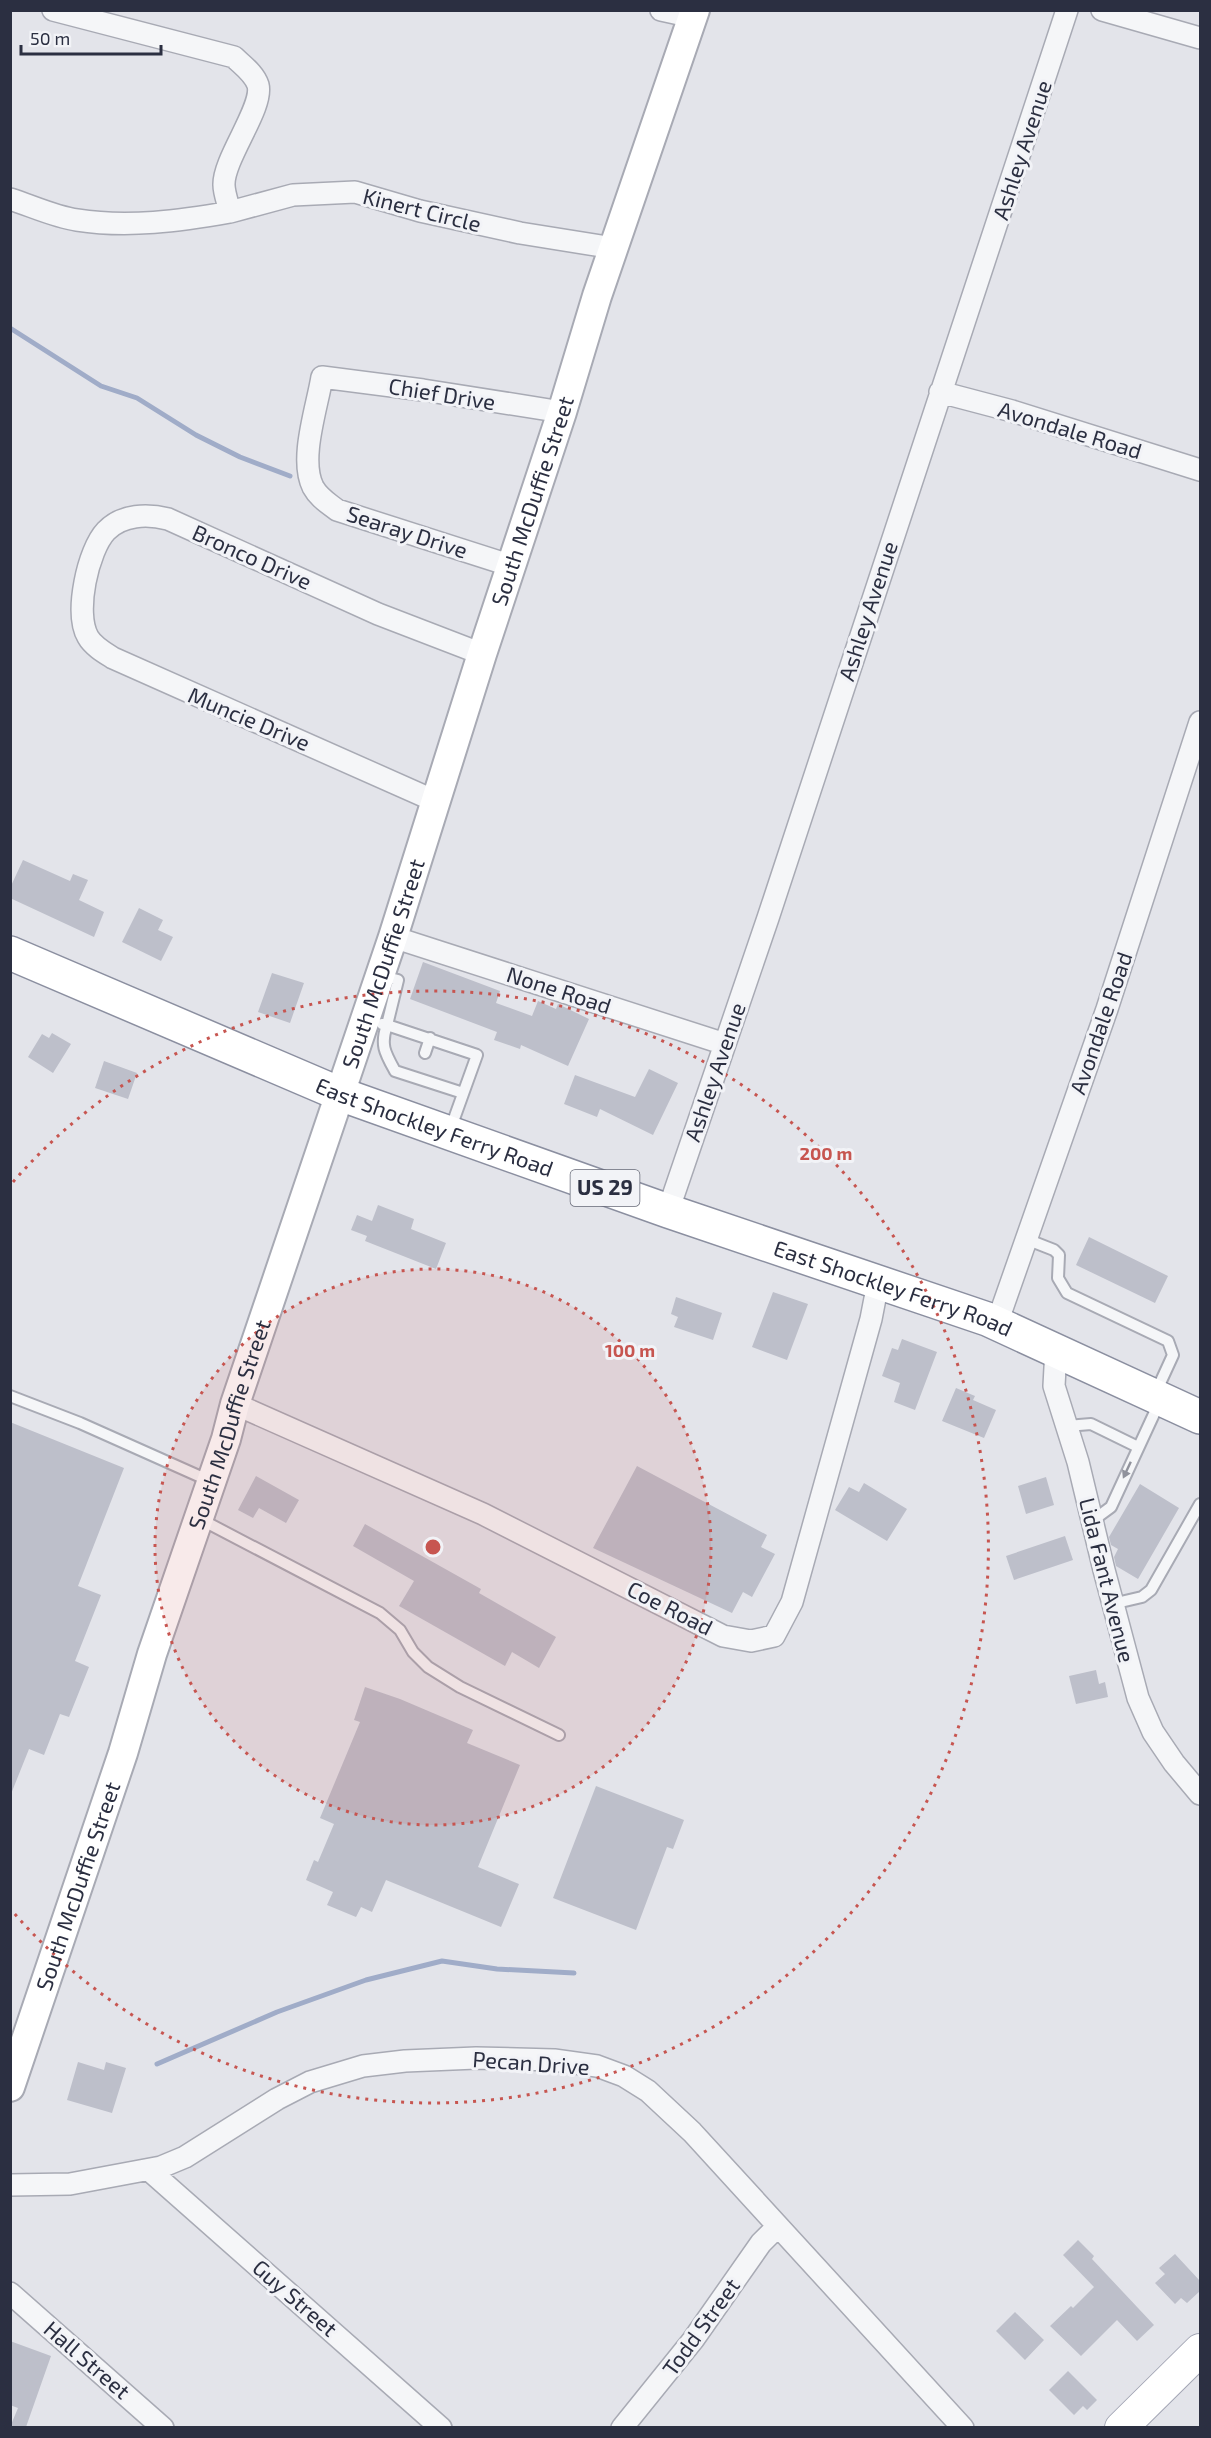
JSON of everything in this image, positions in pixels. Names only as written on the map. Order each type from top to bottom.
[{"type":"highway","name":"East Shockley Ferry Road","points":[[10,953],[340,1094],[668,1211],[997,1323],[1200,1417]]},
{"type":"main road","points":[[1121,2427],[1200,2350]]},
{"type":"street","points":[[53,10],[234,57],[252,74],[258,86],[253,111],[234,152],[224,184],[230,212]]},
{"type":"street","points":[[662,10],[694,14]]},
{"type":"street","name":"Ashley Avenue","points":[[668,1211],[1067,10]]},
{"type":"street","points":[[1102,10],[1200,38]]},
{"type":"street","name":"South McDuffie Street","points":[[10,2087],[123,1753],[152,1654],[340,1094],[376,1022],[380,976],[435,801],[562,412],[597,296],[694,14]]},
{"type":"street","name":"Kinert Circle","points":[[10,199],[76,220],[122,223],[182,221],[230,212],[293,195],[355,192],[420,211],[520,233],[614,248]]},
{"type":"street","name":"Chief Drive","points":[[322,377],[562,412]]},
{"type":"street","name":"Searay Drive","points":[[322,377],[308,457],[309,474],[322,500],[337,510],[512,566]]},
{"type":"street","name":"Avondale Road","points":[[940,392],[1012,411],[1200,470]]},
{"type":"street","name":"Bronco Drive","points":[[82,616],[84,583],[98,543],[108,529],[134,516],[151,515],[168,519],[378,614],[482,654]]},
{"type":"street","name":"Muncie Drive","points":[[82,616],[88,638],[113,658],[435,801]]},
{"type":"street","name":"Avondale Road","points":[[997,1323],[1107,1009],[1200,722]]},
{"type":"street","name":"None Road","points":[[393,937],[725,1044]]},
{"type":"street","name":"Coe Road","points":[[235,1404],[483,1514],[723,1635],[751,1641],[774,1636],[792,1602],[871,1319],[878,1283]]},
{"type":"street","name":"Lida Fant Avenue","points":[[1056,1349],[1054,1386],[1067,1426],[1138,1698],[1154,1732],[1174,1763],[1200,1794]]},
{"type":"street","name":"Pecan Drive","points":[[10,2185],[70,2184],[149,2170],[185,2157],[277,2099],[310,2082],[363,2066],[405,2061],[476,2058],[583,2063],[624,2076],[648,2091],[693,2132],[963,2427]]},
{"type":"street","name":"Guy Street","points":[[149,2170],[441,2427]]},
{"type":"street","name":"Todd Street","points":[[622,2427],[693,2340],[760,2243],[778,2226]]},
{"type":"street","name":"Hall Street","points":[[10,2293],[164,2427]]},
{"type":"lane","points":[[376,1022],[477,1055],[449,1133]]},
{"type":"lane","points":[[376,1022],[387,1056],[395,1071],[418,1076],[463,1093]]},
{"type":"lane","points":[[425,1053],[430,1038]]},
{"type":"lane","points":[[1026,1239],[1054,1250],[1059,1255],[1058,1278],[1067,1293],[1168,1341],[1173,1355],[1138,1447],[1111,1507],[1092,1521]]},
{"type":"lane","points":[[10,1396],[81,1424],[210,1482]]},
{"type":"lane","points":[[1067,1426],[1091,1424],[1138,1447]]},
{"type":"lane","points":[[1112,1604],[1142,1597],[1151,1590],[1200,1504]]},
{"type":"lane","points":[[198,1518],[380,1613],[400,1630],[413,1652],[428,1667],[460,1687],[559,1735]]},
{"type":"building","points":[[23,860],[70,881],[73,874],[88,880],[79,900],[104,912],[94,937],[10,898],[10,888]]},
{"type":"building","points":[[139,908],[163,920],[158,930],[173,937],[161,961],[122,942]]},
{"type":"building","points":[[423,962],[500,991],[496,1003],[532,1016],[538,1001],[556,1009],[558,1004],[589,1019],[568,1066],[521,1045],[520,1049],[494,1040],[497,1032],[410,999]]},
{"type":"building","points":[[272,973],[304,983],[290,1023],[258,1012]]},
{"type":"building","points":[[52,1033],[71,1044],[53,1073],[28,1057],[42,1034],[49,1038]]},
{"type":"building","points":[[104,1061],[137,1073],[128,1099],[95,1088]]},
{"type":"building","points":[[649,1069],[678,1083],[653,1135],[600,1109],[597,1117],[564,1104],[575,1075],[635,1097]]},
{"type":"building","points":[[378,1205],[414,1219],[411,1229],[446,1243],[436,1269],[365,1241],[367,1236],[351,1230],[357,1215],[372,1221]]},
{"type":"building","points":[[1089,1237],[1168,1276],[1155,1303],[1076,1265]]},
{"type":"building","points":[[773,1292],[808,1304],[787,1360],[752,1347]]},
{"type":"building","points":[[676,1297],[722,1313],[713,1340],[674,1327],[678,1317],[671,1314]]},
{"type":"building","points":[[902,1339],[937,1352],[915,1410],[894,1402],[900,1383],[882,1376],[892,1348],[898,1350]]},
{"type":"building","points":[[956,1388],[975,1396],[973,1400],[996,1410],[984,1438],[942,1421]]},
{"type":"building","points":[[10,1422],[124,1468],[78,1586],[101,1595],[75,1661],[89,1667],[69,1717],[60,1714],[44,1755],[29,1749],[11,1794]]},
{"type":"building","points":[[637,1466],[767,1535],[761,1547],[775,1554],[752,1597],[743,1592],[732,1613],[593,1548]]},
{"type":"building","points":[[256,1476],[299,1500],[286,1523],[259,1508],[253,1518],[238,1510]]},
{"type":"building","points":[[1046,1477],[1054,1505],[1026,1514],[1018,1486]]},
{"type":"building","points":[[864,1483],[907,1509],[887,1541],[835,1510],[849,1487],[859,1492]]},
{"type":"building","points":[[1140,1484],[1179,1508],[1138,1579],[1116,1566],[1114,1557],[1118,1549],[1111,1545],[1109,1537]]},
{"type":"building","points":[[365,1524],[481,1589],[479,1593],[556,1637],[539,1668],[512,1652],[505,1666],[399,1606],[414,1581],[353,1546]]},
{"type":"building","points":[[1065,1536],[1073,1560],[1014,1580],[1006,1556]]},
{"type":"building","points":[[1096,1670],[1099,1684],[1105,1682],[1108,1697],[1076,1704],[1069,1676]]},
{"type":"building","points":[[365,1687],[473,1730],[467,1743],[520,1765],[478,1867],[519,1884],[501,1927],[386,1880],[372,1912],[361,1907],[356,1917],[327,1905],[333,1892],[306,1880],[314,1860],[318,1862],[334,1824],[320,1818],[360,1722],[354,1720]]},
{"type":"building","points":[[596,1786],[684,1820],[673,1849],[667,1847],[636,1930],[553,1898]]},
{"type":"building","points":[[78,2062],[104,2070],[106,2062],[126,2068],[112,2113],[67,2100]]},
{"type":"building","points":[[1078,2240],[1094,2256],[1092,2259],[1154,2325],[1137,2341],[1117,2320],[1081,2356],[1050,2326],[1094,2287],[1063,2255]]},
{"type":"building","points":[[1175,2254],[1200,2281],[1200,2291],[1187,2303],[1181,2298],[1175,2304],[1155,2283],[1165,2274],[1159,2268]]},
{"type":"building","points":[[1015,2312],[1044,2340],[1025,2360],[996,2331]]},
{"type":"building","points":[[10,2341],[51,2356],[26,2427],[10,2427],[18,2408],[10,2405]]},
{"type":"building","points":[[1068,2371],[1097,2400],[1087,2410],[1083,2406],[1074,2415],[1049,2390]]},
{"type":"waterway","points":[[10,328],[101,386],[137,398],[196,435],[240,457],[290,476]]},
{"type":"waterway","points":[[157,2064],[277,2012],[366,1980],[442,1961],[497,1969],[574,1973]]}]
